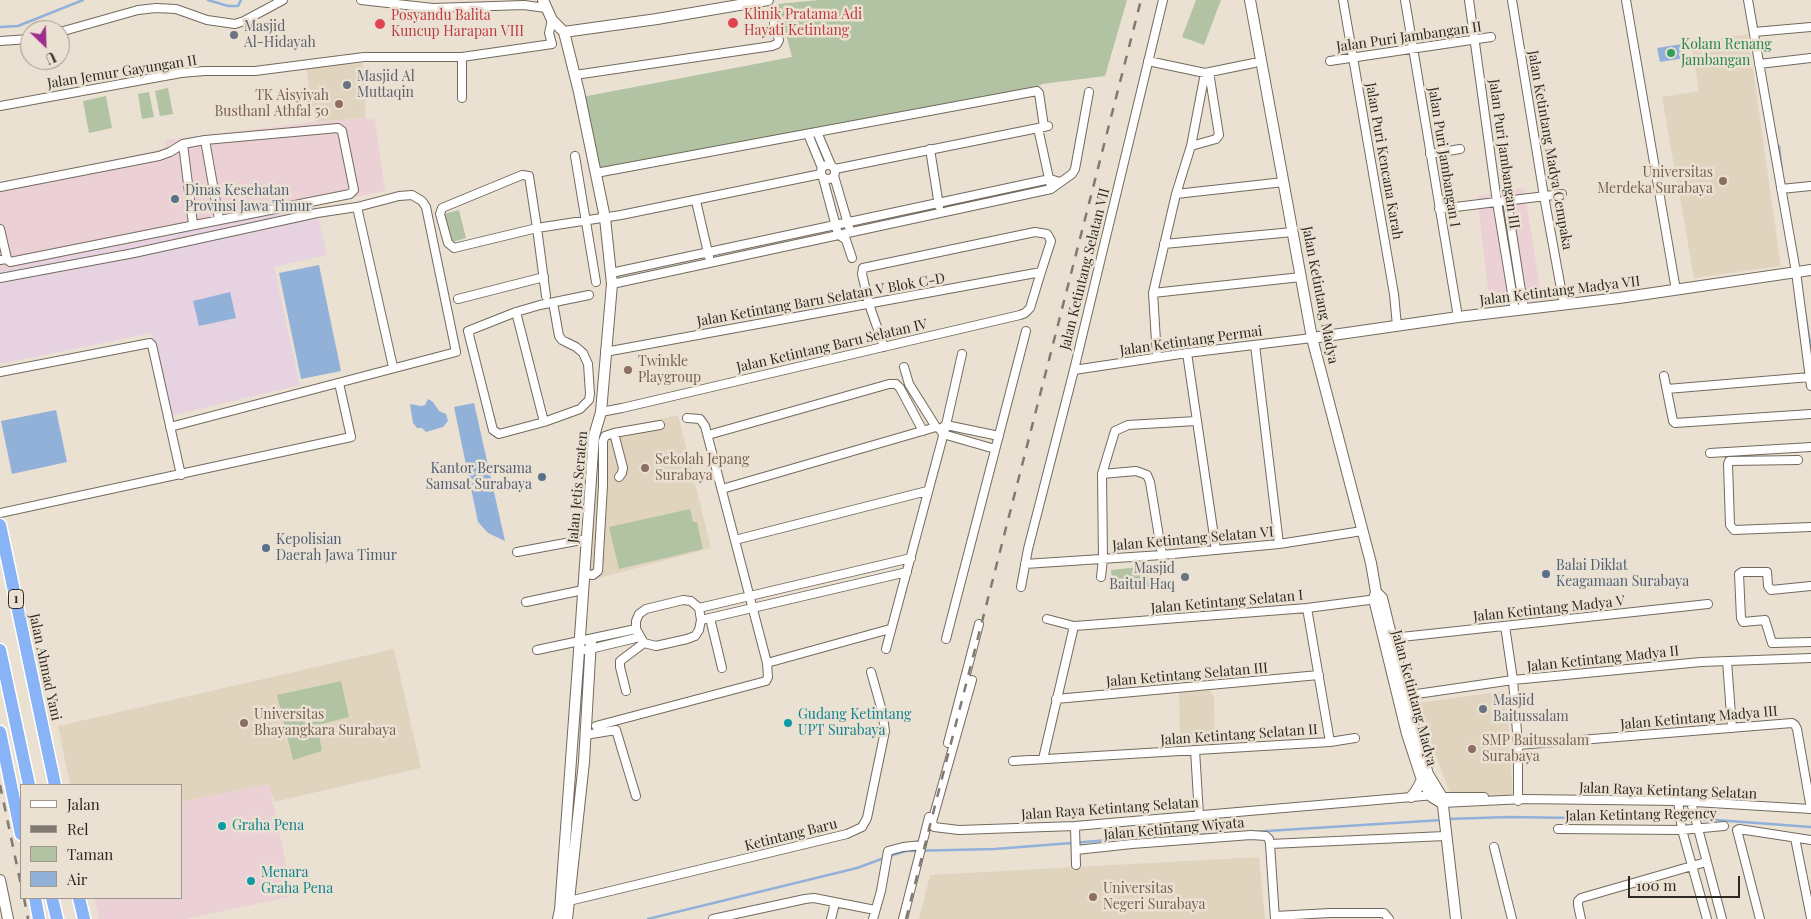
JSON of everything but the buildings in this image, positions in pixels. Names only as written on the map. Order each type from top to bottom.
[{"type":"highway","name":"Jalan Ahmad Yani","points":[[0,525],[55,784]]},
{"type":"highway","points":[[0,650],[29,784]]},
{"type":"highway","points":[[0,732],[20,829]]},
{"type":"highway","points":[[35,899],[39,919]]},
{"type":"highway","points":[[52,899],[57,919]]},
{"type":"highway","points":[[79,899],[84,919]]},
{"type":"street","points":[[70,29],[138,10],[156,8],[176,9],[207,20],[235,24],[259,14],[284,0]]},
{"type":"street","points":[[361,0],[434,8],[544,3],[552,20],[564,32],[768,0]]},
{"type":"street","name":"Jalan Ketintang Selatan VII","points":[[1021,587],[1025,564],[1163,0]]},
{"type":"street","name":"Jalan Ketintang Madya","points":[[1250,0],[1312,338],[1362,530],[1402,696],[1428,774],[1439,800],[1456,919]]},
{"type":"street","name":"Jalan Puri Kencana Karah","points":[[1343,0],[1394,294],[1397,326]]},
{"type":"street","name":"Jalan Puri Jambangan I","points":[[1405,0],[1458,317]]},
{"type":"street","name":"Jalan Puri Jambangan III","points":[[1469,0],[1509,277],[1519,311]]},
{"type":"street","name":"Jalan Ketintang Madya Cempaka","points":[[1512,0],[1564,305]]},
{"type":"street","points":[[1626,0],[1676,290]]},
{"type":"street","points":[[1748,0],[1759,64],[1802,271],[1811,386]]},
{"type":"street","name":"Jalan Jemur Gayungan II","points":[[0,106],[181,73],[204,71],[255,72],[364,57],[462,57],[552,44],[549,34],[552,20]]},
{"type":"street","points":[[575,75],[772,46],[778,44],[779,40],[774,24]]},
{"type":"street","points":[[1754,32],[1811,27]]},
{"type":"street","name":"Jalan Jetis Seraten","points":[[558,919],[580,647],[594,436],[601,412],[612,284],[601,172],[564,32]]},
{"type":"street","name":"Jalan Puri Jambangan II","points":[[1330,61],[1491,37]]},
{"type":"street","points":[[0,41],[20,40]]},
{"type":"street","points":[[462,57],[462,98]]},
{"type":"street","points":[[1759,64],[1811,58]]},
{"type":"street","points":[[1148,61],[1207,73],[1254,63]]},
{"type":"street","points":[[1191,146],[1216,139],[1219,135],[1207,73]]},
{"type":"street","points":[[1157,357],[1153,293],[1176,194],[1191,146],[1207,73]]},
{"type":"street","points":[[601,172],[1037,91],[1039,93],[1044,127],[1051,189]]},
{"type":"street","points":[[612,284],[1051,189],[1072,174],[1075,169],[1089,92]]},
{"type":"street","points":[[822,173],[826,165],[833,170],[1044,127]]},
{"type":"street","points":[[0,188],[159,156],[183,144],[205,140],[338,128],[342,131],[354,190],[350,194],[10,262],[3,260],[0,229]]},
{"type":"street","points":[[817,132],[833,170],[849,223],[850,232],[846,240]]},
{"type":"street","points":[[808,134],[822,173],[838,234],[846,240],[852,258]]},
{"type":"street","points":[[205,140],[219,219]]},
{"type":"street","points":[[183,144],[193,224]]},
{"type":"street","points":[[930,149],[940,213]]},
{"type":"street","points":[[1430,154],[1460,149]]},
{"type":"street","points":[[575,156],[596,282]]},
{"type":"street","points":[[546,296],[538,228],[530,178],[525,174],[444,207],[440,212],[448,243],[454,248],[538,228],[696,201],[822,173],[831,179],[833,170]]},
{"type":"street","points":[[611,273],[1050,179],[1060,182]]},
{"type":"street","points":[[1176,194],[1284,182]]},
{"type":"street","points":[[1785,188],[1811,186]]},
{"type":"street","points":[[1439,209],[1562,194]]},
{"type":"street","points":[[0,278],[144,251],[317,213],[357,207],[412,195],[422,201],[426,207],[456,352]]},
{"type":"street","points":[[696,201],[710,262]]},
{"type":"street","name":"Jalan Puri Jambangan III","points":[[1507,201],[1518,275],[1519,311]]},
{"type":"street","points":[[357,207],[393,368]]},
{"type":"street","points":[[884,347],[869,304],[862,274],[864,268],[1035,232],[1047,234],[1051,241],[1041,272]]},
{"type":"street","points":[[1164,244],[1293,232]]},
{"type":"street","name":"Jalan Ketintang Madya VII","points":[[1312,338],[1458,317],[1519,311],[1676,290],[1802,271]]},
{"type":"street","name":"Jalan Ketintang Baru Selatan V Blok C-D","points":[[605,352],[1041,272]]},
{"type":"street","name":"Jalan Ketintang Baru Selatan IV","points":[[601,412],[1025,313],[1030,308],[1041,272]]},
{"type":"street","points":[[1509,277],[1518,275]]},
{"type":"street","points":[[458,299],[544,277]]},
{"type":"street","points":[[1153,293],[1301,277]]},
{"type":"street","points":[[554,308],[562,340],[583,353],[588,364],[589,400],[580,409],[544,422],[499,434],[496,433],[493,430],[467,332],[470,329],[516,312],[589,295]]},
{"type":"street","points":[[516,312],[544,422]]},
{"type":"street","points":[[946,639],[1026,331]]},
{"type":"street","name":"Jalan Ketintang Permai","points":[[1074,370],[1187,352],[1312,338]]},
{"type":"street","points":[[0,372],[149,342],[152,345],[182,475]]},
{"type":"street","points":[[1254,344],[1278,544]]},
{"type":"street","points":[[170,426],[339,384],[471,348]]},
{"type":"street","points":[[1187,352],[1216,550]]},
{"type":"street","points":[[886,649],[927,492],[941,429],[962,354]]},
{"type":"street","points":[[904,367],[909,384],[941,429],[995,449]]},
{"type":"street","points":[[1664,376],[1675,423],[1811,414]]},
{"type":"street","points":[[1667,389],[1810,377]]},
{"type":"street","points":[[0,513],[351,437],[339,384]]},
{"type":"street","points":[[708,435],[889,384],[896,384],[900,388],[923,431]]},
{"type":"street","points":[[596,726],[766,681],[769,673],[708,435],[703,421],[687,418]]},
{"type":"street","points":[[1101,577],[1104,559],[1102,474],[1115,431],[1128,425],[1196,421]]},
{"type":"street","points":[[584,574],[593,575],[598,570],[603,485],[603,441],[605,436],[660,425]]},
{"type":"street","points":[[722,488],[923,431],[941,429],[999,436]]},
{"type":"street","points":[[614,433],[622,468],[622,473],[619,477]]},
{"type":"street","points":[[1710,453],[1811,447]]},
{"type":"street","points":[[1798,460],[1730,461],[1728,464],[1730,525],[1734,530],[1811,527]]},
{"type":"street","points":[[1102,474],[1136,471],[1148,475],[1162,555]]},
{"type":"street","points":[[735,540],[927,492]]},
{"type":"street","name":"Jalan Ketintang Selatan VI","points":[[1025,564],[1162,555],[1278,544],[1362,530]]},
{"type":"street","points":[[517,552],[587,539]]},
{"type":"street","points":[[698,608],[910,558]]},
{"type":"street","points":[[701,620],[906,572]]},
{"type":"street","points":[[1811,586],[1771,590],[1768,586],[1767,572],[1742,572],[1739,574],[1742,622],[1766,621],[1772,643],[1811,642]]},
{"type":"street","points":[[526,602],[583,590]]},
{"type":"street","name":"Jalan Ketintang Madya","points":[[1377,596],[1392,638],[1407,734],[1422,780],[1439,800]]},
{"type":"street","name":"Jalan Ketintang Selatan I","points":[[1074,626],[1307,608],[1377,596]]},
{"type":"street","points":[[591,644],[642,640],[656,646],[688,639],[699,630],[701,620],[698,608],[691,601],[683,600],[646,609],[639,614],[636,621],[636,629],[642,640]]},
{"type":"street","name":"Jalan Ketintang Madya V","points":[[1392,638],[1708,604]]},
{"type":"street","name":"Jalan Ketintang Selatan II","points":[[1013,761],[1330,742],[1307,608]]},
{"type":"street","points":[[710,618],[722,668]]},
{"type":"street","points":[[1043,759],[1074,626],[1047,618]]},
{"type":"street","points":[[903,919],[979,624]]},
{"type":"street","points":[[1505,626],[1513,680],[1520,799]]},
{"type":"street","points":[[537,650],[580,647],[636,629]]},
{"type":"street","points":[[767,663],[890,629]]},
{"type":"street","points":[[626,691],[620,661],[642,640]]},
{"type":"street","points":[[567,919],[585,736],[591,644]]},
{"type":"street","name":"Jalan Ketintang Madya II","points":[[1402,696],[1513,680],[1701,662],[1811,658]]},
{"type":"street","points":[[1727,661],[1732,728]]},
{"type":"street","name":"Ketintang Baru","points":[[569,902],[848,834],[862,827],[867,818],[885,732],[882,711],[872,672]]},
{"type":"street","name":"Jalan Ketintang Selatan III","points":[[1056,699],[1320,675]]},
{"type":"street","name":"Jalan Raya Ketintang Selatan","points":[[972,680],[948,762],[932,822],[933,826],[959,830],[1075,829],[1411,797],[1439,800],[1678,801],[1811,810]]},
{"type":"street","name":"Jalan Ketintang Madya III","points":[[1518,745],[1792,723],[1795,725],[1811,810]]},
{"type":"street","points":[[585,736],[616,730],[636,796]]},
{"type":"street","points":[[1330,742],[1355,738]]},
{"type":"street","points":[[1195,750],[1198,816]]},
{"type":"street","points":[[1411,797],[1422,780]]},
{"type":"street","points":[[1678,801],[1682,828],[1704,918]]},
{"type":"street","points":[[1691,802],[1722,919]]},
{"type":"street","name":"Jalan Ketintang Regency","points":[[1558,829],[1682,828],[1696,822],[1724,826]]},
{"type":"street","points":[[1075,829],[1076,864]]},
{"type":"street","points":[[1760,919],[1737,832],[1739,829],[1811,840]]},
{"type":"street","name":"Jalan Ketintang Wiyata","points":[[1076,847],[1252,835],[1266,836],[1270,844],[1445,835]]},
{"type":"street","points":[[1795,838],[1809,895],[1811,918]]},
{"type":"street","points":[[1270,844],[1275,918],[1384,913],[1389,919]]},
{"type":"street","points":[[872,919],[881,891],[887,855],[903,847],[922,848]]},
{"type":"street","points":[[1494,847],[1512,919]]},
{"type":"street","points":[[1581,919],[1578,901],[1581,898],[1706,862]]},
{"type":"street","points":[[0,880],[8,919]]},
{"type":"street","points":[[713,919],[814,898],[875,910]]},
{"type":"street","points":[[830,919],[835,903]]},
{"type":"street","points":[[1450,919],[1456,919]]},
{"type":"shaded area","name":"Universitas Merdeka Surabaya","points":[[1748,34],[1781,266],[1694,278],[1662,97],[1699,91],[1691,43]]},
{"type":"shaded area","name":"TK Aisyiyah Busthanl Athfal 50","points":[[363,63],[366,91],[365,118],[315,122],[306,67]]},
{"type":"shaded area","name":"Dinas Kesehatan Provinsi Jawa Timur","points":[[365,118],[375,120],[385,191],[0,271],[0,185],[166,148],[165,140]]},
{"type":"shaded area","points":[[1524,188],[1542,301],[1490,307],[1477,196]]},
{"type":"shaded area","points":[[316,206],[327,255],[274,267],[300,385],[173,415],[151,333],[0,364],[0,271]]},
{"type":"shaded area","name":"Sekolah Jepang Surabaya","points":[[678,415],[711,548],[588,581],[602,433]]},
{"type":"shaded area","name":"Universitas Bhayangkara Surabaya","points":[[394,649],[421,768],[274,802],[269,784],[182,802],[182,784],[70,784],[58,726]]},
{"type":"shaded area","points":[[1210,690],[1214,698],[1215,745],[1180,746],[1179,692]]},
{"type":"shaded area","name":"SMP Baitussalam Surabaya","points":[[1506,691],[1513,797],[1450,794],[1417,703]]},
{"type":"shaded area","points":[[269,784],[293,896],[186,919],[99,919],[94,899],[182,899],[182,802]]},
{"type":"shaded area","name":"Universitas Negeri Surabaya","points":[[1259,857],[1265,919],[919,919],[930,875]]},
{"type":"green space","points":[[819,0],[1127,0],[1105,76],[1042,84],[1035,88],[600,169],[582,97],[792,57],[778,4]]},
{"type":"green space","points":[[1196,0],[1221,0],[1204,45],[1182,37]]},
{"type":"green space","points":[[168,88],[173,114],[160,116],[155,91]]},
{"type":"green space","points":[[149,92],[154,117],[142,119],[138,94]]},
{"type":"green space","points":[[106,96],[112,128],[89,133],[83,101]]},
{"type":"green space","points":[[459,210],[466,238],[452,242],[444,214]]},
{"type":"green space","points":[[690,509],[693,522],[697,522],[703,549],[619,569],[609,527]]},
{"type":"green space","points":[[1147,566],[1149,587],[1113,591],[1111,570]]},
{"type":"green space","points":[[341,681],[349,717],[317,725],[322,751],[293,760],[277,695]]},
{"type":"water","name":"Kolam Renang Jambangan","points":[[1682,44],[1685,58],[1660,62],[1657,48]]},
{"type":"water","points":[[319,265],[341,371],[301,379],[279,273]]},
{"type":"water","points":[[230,292],[236,318],[199,326],[193,301]]},
{"type":"water","points":[[428,399],[433,402],[439,411],[446,414],[448,421],[443,427],[426,432],[422,428],[417,428],[413,423],[410,404],[425,405]]},
{"type":"water","points":[[474,403],[505,541],[488,533],[478,522],[454,407]]},
{"type":"water","points":[[56,410],[67,462],[12,474],[1,421]]},
{"type":"waterway","points":[[0,27],[18,26],[83,0]]},
{"type":"waterway","points":[[208,0],[228,6],[238,6],[241,0]]},
{"type":"waterway","points":[[1779,146],[1782,171]]},
{"type":"waterway","points":[[1805,312],[1811,350]]},
{"type":"waterway","points":[[1448,819],[1508,817],[1716,820],[1811,827]]},
{"type":"waterway","points":[[1251,832],[1442,820]]},
{"type":"waterway","points":[[890,856],[906,851],[995,849],[1230,833]]},
{"type":"waterway","points":[[648,919],[857,868],[884,858]]},
{"type":"railway","points":[[906,919],[1141,0]]},
{"type":"railway","points":[[0,785],[20,880]]},
{"type":"railway","points":[[24,899],[28,919]]},
{"type":"place","name":"Klinik Pratama Adi Hayati Ketintang","points":[[733,23]]},
{"type":"place","name":"Posyandu Balita Kuncup Harapan VIII","points":[[380,24]]},
{"type":"place","name":"Masjid Al-Hidayah","points":[[234,35]]},
{"type":"place","name":"Kolam Renang Jambangan","points":[[1671,53]]},
{"type":"place","name":"Masjid Al Muttaqin","points":[[347,85]]},
{"type":"place","name":"TK Aisyiyah Busthanl Athfal 50","points":[[339,104]]},
{"type":"place","name":"Universitas Merdeka Surabaya","points":[[1723,181]]},
{"type":"place","name":"Dinas Kesehatan Provinsi Jawa Timur","points":[[175,199]]},
{"type":"place","name":"Twinkle Playgroup","points":[[628,370]]},
{"type":"place","name":"Sekolah Jepang Surabaya","points":[[645,468]]},
{"type":"place","name":"Kantor Bersama Samsat Surabaya","points":[[542,477]]},
{"type":"place","name":"Kepolisian Daerah Jawa Timur","points":[[266,548]]},
{"type":"place","name":"Balai Diklat Keagamaan Surabaya","points":[[1546,574]]},
{"type":"place","name":"Masjid Baitul Haq","points":[[1185,577]]},
{"type":"place","name":"Masjid Baitussalam","points":[[1483,709]]},
{"type":"place","name":"Universitas Bhayangkara Surabaya","points":[[244,723]]},
{"type":"place","name":"Gudang Ketintang UPT Surabaya","points":[[788,723]]},
{"type":"place","name":"SMP Baitussalam Surabaya","points":[[1472,749]]},
{"type":"place","name":"Graha Pena","points":[[222,826]]},
{"type":"place","name":"Menara Graha Pena","points":[[251,881]]},
{"type":"place","name":"Universitas Negeri Surabaya","points":[[1093,897]]}]
